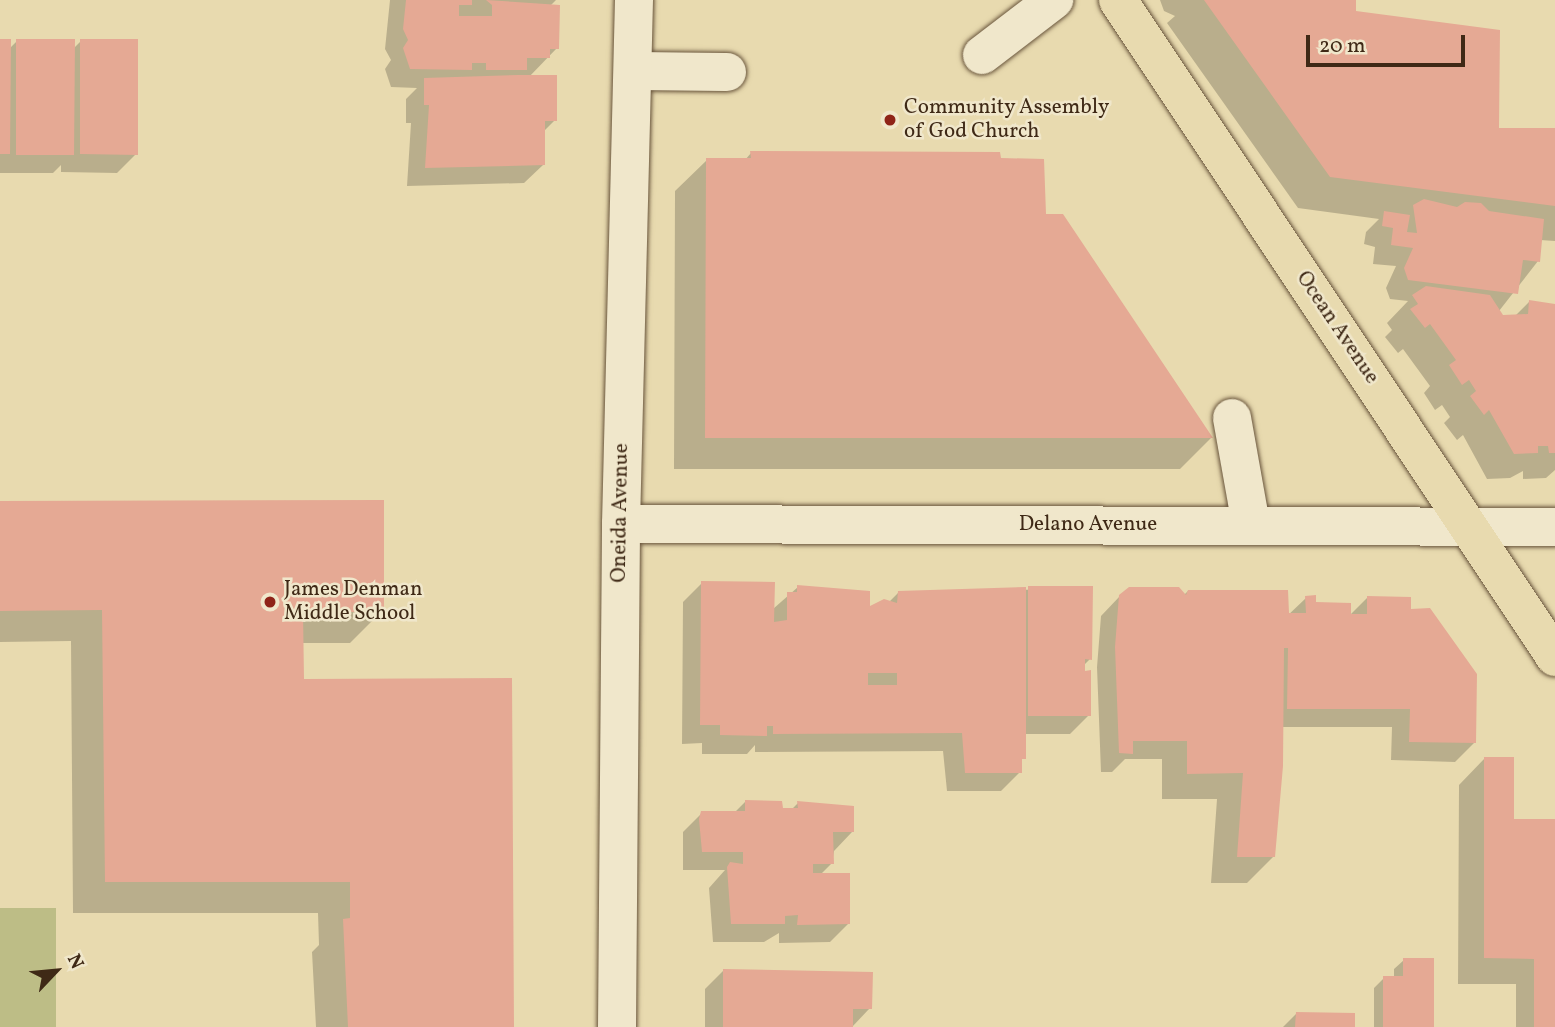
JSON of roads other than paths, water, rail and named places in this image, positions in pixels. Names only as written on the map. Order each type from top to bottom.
[{"type":"main road","name":"Ocean Avenue","points":[[1118,0],[1555,657]]},
{"type":"street","name":"Oneida Avenue","points":[[617,1027],[621,524],[634,0]]},
{"type":"street","points":[[982,55],[1054,0]]},
{"type":"street","points":[[634,71],[727,72]]},
{"type":"street","points":[[1232,418],[1251,525]]},
{"type":"street","name":"Delano Avenue","points":[[621,524],[1555,527]]},
{"type":"place","name":"Community Assembly of God Church","points":[[890,120]]},
{"type":"place","name":"James Denman Middle School","points":[[270,602]]}]
